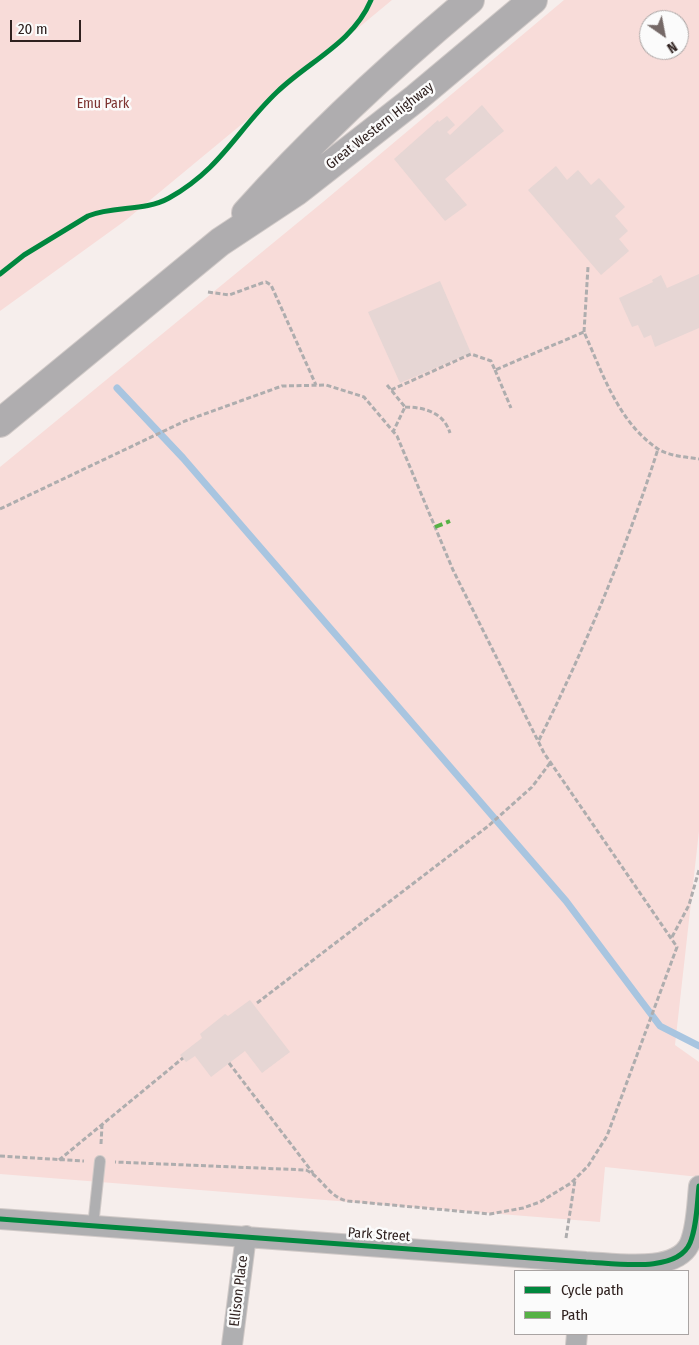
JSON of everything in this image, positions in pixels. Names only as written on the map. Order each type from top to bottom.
[{"type":"highway","name":"Great Western Highway","points":[[220,242],[281,174],[376,80],[470,0]]},
{"type":"highway","name":"Great Western Highway","points":[[0,423],[220,242],[297,191],[416,98],[533,0]]},
{"type":"street","name":"Park Street","points":[[0,1219],[246,1236],[585,1266],[657,1264],[681,1255],[687,1249],[692,1236],[699,1186]]},
{"type":"street","name":"Ellison Place","points":[[232,1345],[246,1236]]},
{"type":"lane","points":[[94,1226],[100,1161]]},
{"type":"path","points":[[588,267],[584,332],[620,411],[658,449],[669,454],[699,459]]},
{"type":"path","points":[[208,292],[229,294],[262,282],[270,285],[316,385]]},
{"type":"path","points":[[495,370],[584,332]]},
{"type":"path","points":[[391,390],[471,354],[491,360],[511,408]]},
{"type":"path","points":[[0,510],[185,420],[282,386],[326,385],[364,397],[397,436],[478,622],[509,678],[550,763],[678,947],[607,1136],[588,1166],[575,1179],[556,1194],[523,1208],[490,1214],[341,1200],[314,1174],[229,1064]]},
{"type":"path","points":[[387,385],[405,407],[424,408],[447,422],[450,433]]},
{"type":"path","points":[[393,432],[405,407]]},
{"type":"path","points":[[538,740],[563,691],[638,511],[658,449]]},
{"type":"path","points":[[257,1003],[487,827],[532,787],[550,763]]},
{"type":"path","points":[[672,937],[689,905],[699,870]]},
{"type":"path","points":[[58,1160],[183,1058]]},
{"type":"path","points":[[0,1156],[296,1169],[314,1174]]},
{"type":"path","points":[[566,1244],[575,1179]]},
{"type":"green space","name":"Emu Park","points":[[0,0],[392,0],[126,220],[0,311]]},
{"type":"green space","points":[[564,0],[699,0],[699,831],[675,1045],[699,1062],[699,1177],[605,1167],[600,1222],[0,1174],[0,467],[323,202]]},
{"type":"building","points":[[482,105],[504,131],[445,179],[467,205],[445,221],[394,159],[438,120],[439,122],[447,116],[455,125],[447,132],[450,135]]},
{"type":"building","points":[[556,166],[567,180],[578,170],[591,185],[599,178],[625,207],[615,216],[628,231],[619,239],[629,251],[601,275],[528,190]]},
{"type":"building","points":[[699,274],[699,328],[655,347],[651,335],[644,338],[638,325],[632,327],[619,298],[653,282],[652,280],[661,275],[667,288]]},
{"type":"building","points":[[440,281],[471,353],[400,383],[368,312]]},
{"type":"building","points":[[250,1000],[290,1052],[262,1073],[245,1051],[211,1077],[195,1056],[186,1062],[180,1055],[202,1038],[200,1034],[225,1014],[228,1016]]},
{"type":"waterway","points":[[117,388],[183,458],[566,901],[660,1026],[699,1046]]},
{"type":"marked path","points":[[435,527],[450,521]]},
{"type":"cycle path","points":[[0,274],[24,255],[88,216],[149,205],[169,198],[187,187],[215,162],[277,92],[342,40],[363,15],[371,0]]},
{"type":"cycle path","points":[[0,1219],[628,1265],[659,1263],[683,1253],[690,1243],[692,1236],[699,1186]]}]
